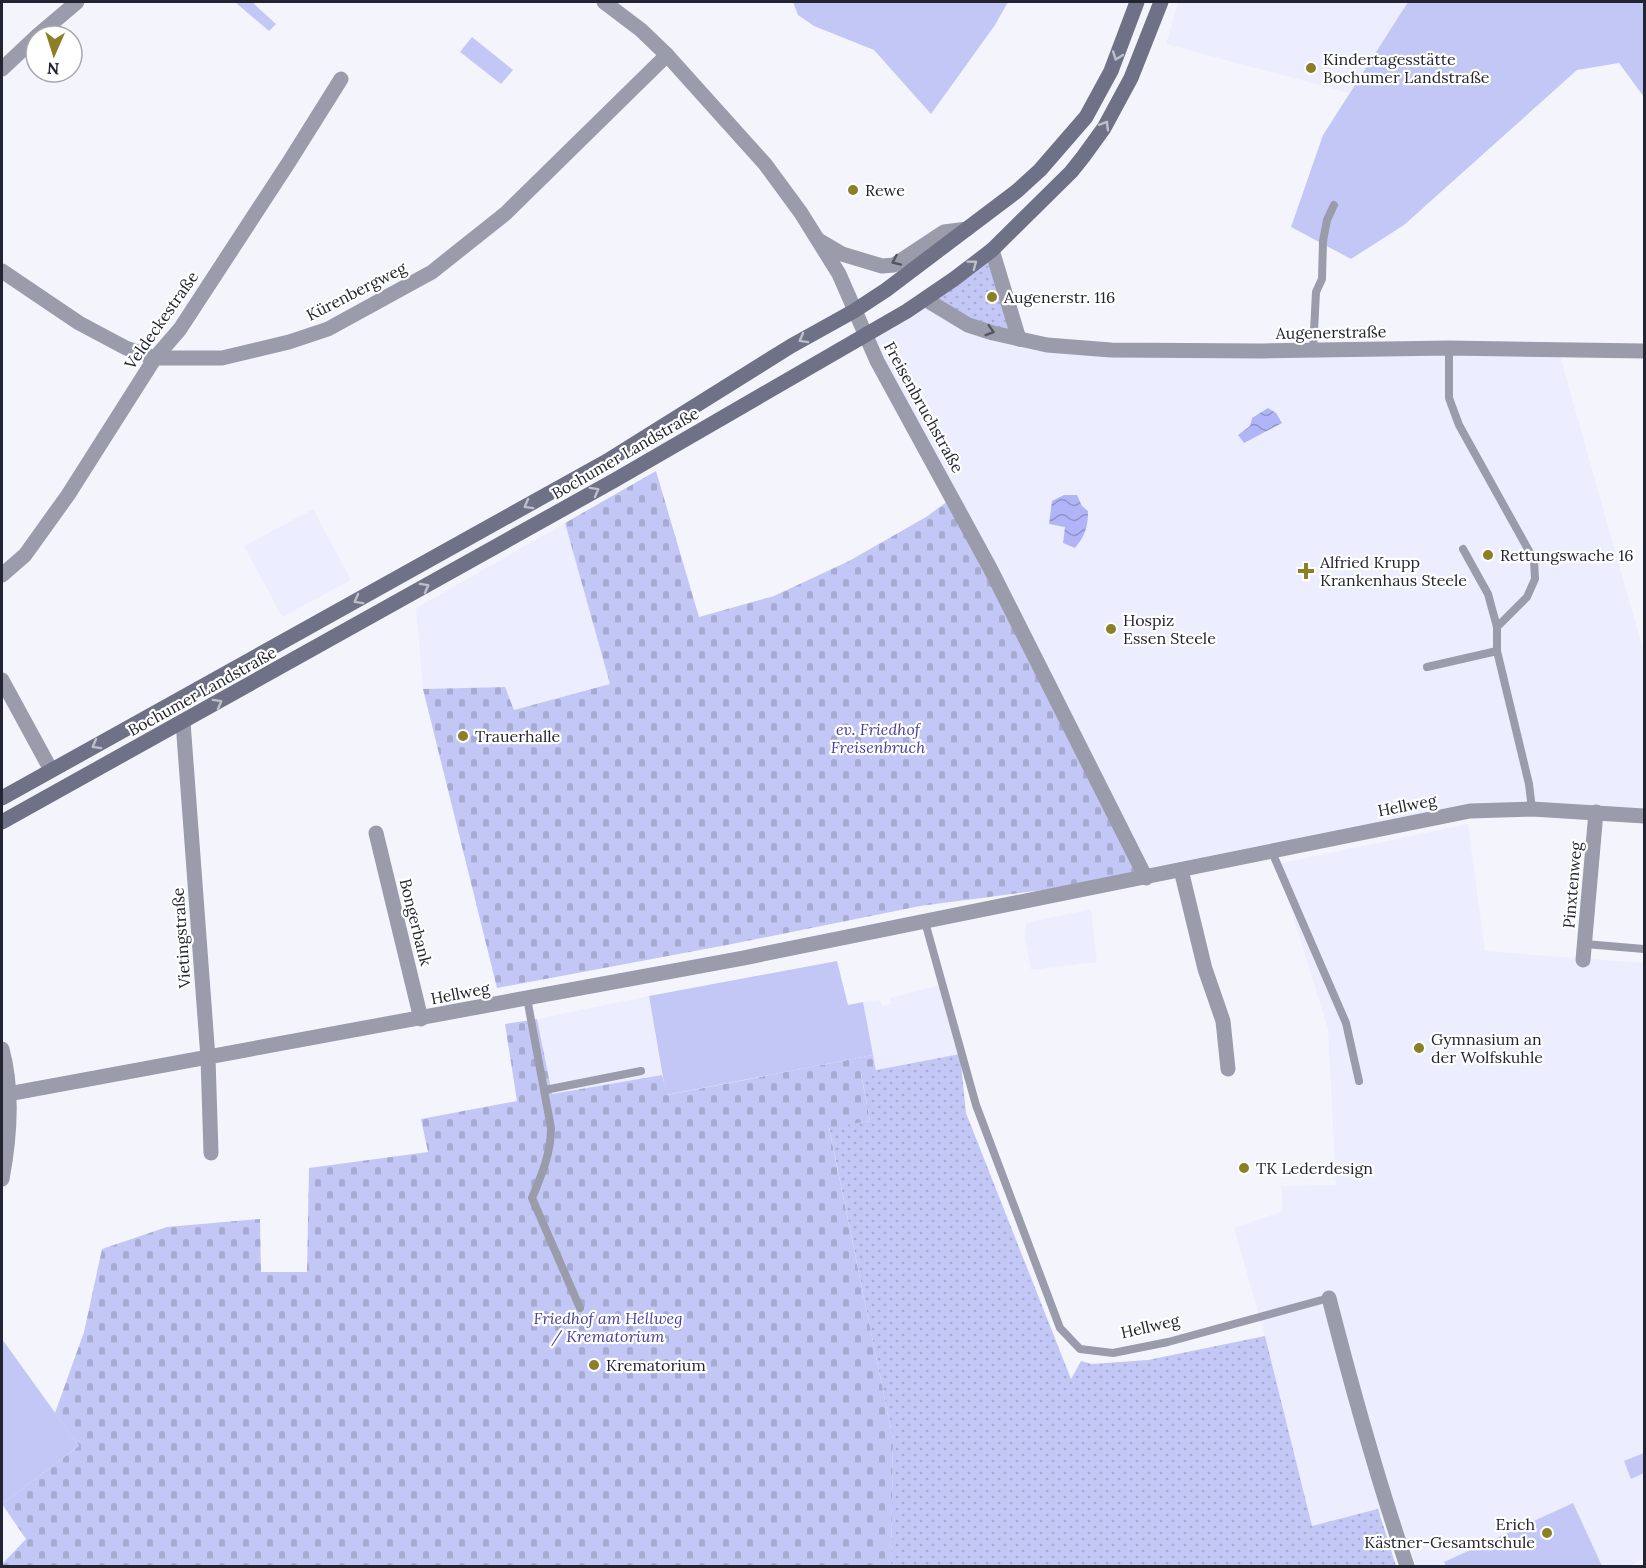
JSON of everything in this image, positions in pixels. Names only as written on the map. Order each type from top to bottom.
[{"type":"main road","name":"Bochumer Landstraße","points":[[2,798],[607,461],[886,290],[1017,191],[1040,170],[1086,117],[1111,71],[1137,2]]},
{"type":"main road","name":"Bochumer Landstraße","points":[[2,822],[615,480],[925,299],[992,250],[1071,172],[1104,128],[1131,78],[1161,2]]},
{"type":"street","points":[[52,24],[77,2]]},
{"type":"street","name":"Freisenbruchstraße","points":[[604,2],[667,55],[765,164],[801,213],[838,274],[865,335],[990,568],[1146,878]]},
{"type":"street","points":[[2,69],[24,49]]},
{"type":"street","name":"Kürenbergweg","points":[[2,271],[80,322],[126,348],[155,358],[222,358],[289,342],[328,328],[432,272],[506,213],[667,55]]},
{"type":"street","name":"Veldeckestraße","points":[[2,575],[25,555],[40,536],[155,358],[180,329],[341,79]]},
{"type":"street","name":"Bochumer Landstraße","points":[[815,238],[842,254],[882,266],[894,264],[944,232],[967,229]]},
{"type":"street","points":[[992,250],[1019,339]]},
{"type":"street","name":"Augenerstraße","points":[[925,299],[968,325],[1019,339],[1047,345],[1111,350],[1313,351],[1449,348],[1644,351]]},
{"type":"street","points":[[2,680],[51,770]]},
{"type":"street","name":"Vietingstraße","points":[[183,722],[212,1153]]},
{"type":"street","name":"Hellweg","points":[[5,1094],[421,1019],[925,922],[1470,811],[1533,809],[1644,816]]},
{"type":"street","name":"Pinxtenweg","points":[[1583,960],[1596,812]]},
{"type":"street","name":"Bongerbank","points":[[376,833],[421,1019]]},
{"type":"street","points":[[1181,870],[1205,969],[1223,1021],[1228,1069]]},
{"type":"street","points":[[2,1049],[8,1070],[5,1094],[5,1161],[2,1179]]},
{"type":"street","name":"Hellweg","points":[[1329,1298],[1340,1347],[1380,1485],[1407,1566]]},
{"type":"lane","points":[[1313,351],[1316,292],[1322,279],[1323,241],[1327,220],[1334,205]]},
{"type":"lane","points":[[1449,348],[1449,398],[1459,425],[1534,560],[1535,579],[1527,597],[1497,627]]},
{"type":"lane","points":[[1463,549],[1488,594],[1497,627],[1497,651],[1533,809]]},
{"type":"lane","points":[[1427,667],[1497,651]]},
{"type":"lane","points":[[1272,852],[1346,1023],[1359,1081]]},
{"type":"lane","name":"Hellweg","points":[[925,922],[976,1105],[1060,1328],[1080,1348],[1113,1353],[1168,1342],[1329,1298]]},
{"type":"lane","points":[[1585,944],[1644,949]]},
{"type":"lane","points":[[526,998],[551,1128],[546,1166],[532,1198],[580,1308]]},
{"type":"lane","points":[[545,1090],[641,1071]]},
{"type":"shaded area","name":"Kindertagesstätte Bochumer Landstraße","points":[[1178,2],[1408,2],[1349,93],[1166,44]]},
{"type":"shaded area","name":"Alfried Krupp Krankenhaus Steele","points":[[925,299],[1020,341],[1559,352],[1644,653],[1644,815],[1470,810],[1147,878],[865,335]]},
{"type":"shaded area","points":[[313,509],[351,580],[282,617],[244,546]]},
{"type":"shaded area","points":[[565,523],[610,684],[514,710],[505,687],[423,689],[416,608]]},
{"type":"shaded area","points":[[1468,824],[1485,951],[1644,963],[1644,1558],[1630,1566],[1416,1566],[1397,1512],[1312,1527],[1265,1336],[1234,1228],[1283,1211],[1281,1186],[1336,1185],[1328,1029],[1277,864]]},
{"type":"shaded area","points":[[1091,909],[1097,962],[1031,970],[1025,938],[1026,923]]},
{"type":"shaded area","points":[[940,985],[960,1054],[876,1071],[863,1002],[880,1000],[882,1006],[891,1004],[890,998]]},
{"type":"shaded area","points":[[649,996],[662,1075],[551,1094],[537,1019]]},
{"type":"green space","points":[[235,2],[255,2],[254,4],[276,24],[269,31]]},
{"type":"green space","points":[[793,2],[1008,2],[995,25],[931,114],[874,50],[814,26],[798,15]]},
{"type":"green space","points":[[1408,2],[1644,2],[1644,97],[1619,63],[1577,70],[1404,225],[1351,259],[1291,227],[1323,135]]},
{"type":"green space","points":[[472,37],[513,70],[501,84],[460,52]]},
{"type":"green space","points":[[991,251],[1018,339],[994,332],[927,299]]},
{"type":"green space","name":"ev. Friedhof Freisenbruch","points":[[656,471],[699,617],[774,596],[849,561],[926,517],[952,498],[1144,877],[920,906],[497,988],[423,689],[505,687],[514,710],[610,684],[565,523]]},
{"type":"green space","points":[[837,961],[848,1005],[863,1002],[873,1055],[666,1095],[649,996]]},
{"type":"green space","name":"Friedhof am Hellweg / Krematorium","points":[[537,1019],[552,1094],[662,1075],[667,1095],[873,1055],[876,1071],[861,1074],[870,1121],[829,1128],[893,1439],[891,1566],[2,1566],[26,1539],[2,1504],[79,1446],[55,1413],[84,1332],[102,1249],[167,1227],[260,1219],[261,1272],[307,1272],[309,1168],[428,1152],[421,1119],[517,1101],[505,1024]]},
{"type":"green space","points":[[960,1054],[966,1113],[1071,1379],[1081,1361],[1092,1364],[1148,1360],[1265,1336],[1312,1526],[1378,1509],[1396,1566],[891,1566],[893,1439],[829,1127],[870,1121],[861,1073]]},
{"type":"green space","points":[[2,1339],[79,1446],[2,1504]]},
{"type":"green space","points":[[1644,1453],[1644,1473],[1631,1479],[1624,1461]]},
{"type":"green space","name":"Erich Kästner-Gesamtschule","points":[[1573,1503],[1602,1566],[1446,1566],[1444,1562]]},
{"type":"water","points":[[1268,408],[1276,413],[1282,423],[1244,443],[1238,435],[1250,426],[1252,418]]},
{"type":"water","points":[[1064,495],[1077,495],[1082,506],[1088,511],[1085,531],[1075,548],[1063,543],[1065,527],[1049,524],[1052,501]]},
{"type":"place","name":"Kindertagesstätte Bochumer Landstraße","points":[[1311,68]]},
{"type":"place","name":"Rewe","points":[[853,190]]},
{"type":"place","name":"Augenerstr. 116","points":[[992,297]]},
{"type":"place","name":"Rettungswache 16","points":[[1488,555]]},
{"type":"place","name":"Alfried Krupp Krankenhaus Steele","points":[[1306,571]]},
{"type":"place","name":"Hospiz Essen Steele","points":[[1111,629]]},
{"type":"place","name":"Trauerhalle","points":[[463,736]]},
{"type":"place","name":"Gymnasium an der Wolfskuhle","points":[[1419,1048]]},
{"type":"place","name":"TK Lederdesign","points":[[1244,1168]]},
{"type":"place","name":"Krematorium","points":[[594,1365]]},
{"type":"place","name":"Erich Kästner-Gesamtschule","points":[[1547,1533]]}]
